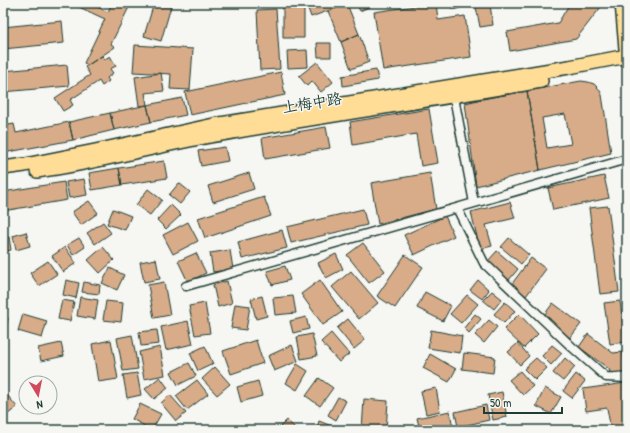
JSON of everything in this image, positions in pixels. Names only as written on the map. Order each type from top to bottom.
[{"type":"main road","points":[[622,3],[627,60]]},
{"type":"main road","name":"上梅中路","points":[[453,92],[627,56]]},
{"type":"main road","name":"上梅中路","points":[[3,168],[218,129],[627,65]]},
{"type":"main road","name":"上梅中路","points":[[3,175],[63,168],[218,129]]},
{"type":"street","points":[[453,92],[474,203]]},
{"type":"street","points":[[186,286],[627,159]]},
{"type":"street","points":[[457,208],[484,263],[572,347],[606,377],[627,378]]},
{"type":"building","points":[[3,3],[28,3],[3,5]]},
{"type":"building","points":[[81,3],[96,3],[95,6],[108,12],[112,3],[131,3],[111,44],[115,47],[88,65],[84,63],[105,19],[79,7]]},
{"type":"building","points":[[154,3],[172,3],[161,41],[144,36]]},
{"type":"building","points":[[255,3],[273,3],[274,5],[255,6]]},
{"type":"building","points":[[283,3],[304,3],[304,38],[283,38]]},
{"type":"building","points":[[306,3],[347,3],[347,4],[311,17]]},
{"type":"building","points":[[356,3],[377,3],[360,11]]},
{"type":"building","points":[[436,3],[438,20],[465,16],[471,57],[383,70],[374,12]]},
{"type":"building","points":[[452,3],[477,3],[453,10]]},
{"type":"building","points":[[570,3],[604,3],[576,39],[510,51],[507,32],[558,23]]},
{"type":"building","points":[[347,4],[359,34],[341,42],[328,11]]},
{"type":"building","points":[[490,5],[493,25],[480,27],[476,7]]},
{"type":"building","points":[[276,9],[280,69],[260,70],[257,10]]},
{"type":"building","points":[[62,21],[64,43],[3,49],[3,27]]},
{"type":"building","points":[[359,34],[369,62],[351,69],[341,42]]},
{"type":"building","points":[[317,43],[331,43],[331,57],[318,57]]},
{"type":"building","points":[[135,45],[193,49],[190,90],[170,89],[171,74],[133,72]]},
{"type":"building","points":[[307,50],[308,67],[288,68],[287,51]]},
{"type":"building","points":[[102,56],[105,59],[110,56],[116,66],[110,69],[113,73],[107,78],[109,81],[102,86],[99,81],[70,100],[73,105],[63,111],[55,98],[90,75],[85,67]]},
{"type":"building","points":[[317,62],[333,82],[321,92],[312,81],[307,86],[299,76]]},
{"type":"building","points":[[67,65],[69,86],[3,92],[3,71]]},
{"type":"building","points":[[376,70],[378,80],[343,86],[342,76]]},
{"type":"building","points":[[281,72],[285,95],[190,115],[185,92]]},
{"type":"building","points":[[161,73],[164,91],[145,93],[147,105],[139,106],[135,77]]},
{"type":"building","points":[[581,81],[594,84],[602,95],[611,153],[540,170],[527,91]],"holes":[[[565,114],[571,144],[547,148],[542,118]]]},
{"type":"building","points":[[527,91],[540,170],[476,186],[465,103]]},
{"type":"building","points":[[182,98],[186,115],[151,122],[147,105]]},
{"type":"building","points":[[147,105],[151,122],[114,130],[110,113]]},
{"type":"building","points":[[429,109],[438,163],[421,166],[416,134],[353,145],[350,122]]},
{"type":"building","points":[[110,113],[114,130],[73,140],[69,122]]},
{"type":"building","points":[[69,122],[73,140],[3,153],[3,126],[14,124],[16,133]]},
{"type":"building","points":[[326,127],[330,148],[265,159],[262,138]]},
{"type":"building","points":[[225,147],[228,161],[201,166],[198,151]]},
{"type":"building","points":[[164,161],[167,178],[122,185],[119,168]]},
{"type":"building","points":[[119,168],[122,185],[92,190],[89,173]]},
{"type":"building","points":[[249,173],[254,189],[213,202],[208,186]]},
{"type":"building","points":[[430,173],[436,209],[378,224],[371,183]]},
{"type":"building","points":[[604,176],[609,198],[553,210],[548,188]]},
{"type":"building","points":[[84,179],[87,195],[69,198],[66,182]]},
{"type":"building","points":[[64,182],[67,200],[3,211],[3,192]]},
{"type":"building","points":[[179,183],[190,192],[180,204],[169,195]]},
{"type":"building","points":[[148,189],[162,200],[150,215],[136,205]]},
{"type":"building","points":[[264,197],[271,216],[205,238],[198,218]]},
{"type":"building","points":[[89,201],[98,213],[81,225],[72,212]]},
{"type":"building","points":[[510,202],[515,218],[486,225],[492,246],[480,249],[471,212]]},
{"type":"building","points":[[171,205],[181,215],[166,229],[157,220]]},
{"type":"building","points":[[608,206],[619,292],[600,294],[589,208]]},
{"type":"building","points":[[113,209],[131,216],[125,230],[107,224]]},
{"type":"building","points":[[363,209],[367,225],[291,243],[287,227]]},
{"type":"building","points":[[445,216],[454,236],[414,255],[404,235]]},
{"type":"building","points":[[103,222],[111,233],[95,244],[87,233]]},
{"type":"building","points":[[188,222],[198,241],[173,254],[163,235]]},
{"type":"building","points":[[282,230],[287,248],[242,259],[238,242]]},
{"type":"building","points":[[26,232],[30,246],[16,250],[13,236]]},
{"type":"building","points":[[9,237],[11,250],[3,252],[3,238]]},
{"type":"building","points":[[79,238],[85,247],[73,255],[67,245]]},
{"type":"building","points":[[509,238],[529,255],[521,264],[501,247]]},
{"type":"building","points":[[363,243],[385,271],[369,283],[347,255]]},
{"type":"building","points":[[65,247],[76,263],[63,272],[52,256]]},
{"type":"building","points":[[103,247],[114,260],[100,273],[88,260]]},
{"type":"building","points":[[230,250],[233,269],[213,272],[210,253]]},
{"type":"building","points":[[497,251],[518,269],[509,280],[488,261]]},
{"type":"building","points":[[196,253],[206,273],[188,282],[178,261]]},
{"type":"building","points":[[336,254],[343,269],[326,278],[318,263]]},
{"type":"building","points":[[405,255],[423,267],[395,308],[377,296]]},
{"type":"building","points":[[531,258],[546,269],[526,296],[511,285]]},
{"type":"building","points":[[156,259],[160,279],[144,282],[140,262]]},
{"type":"building","points":[[48,261],[57,274],[39,286],[30,273]]},
{"type":"building","points":[[285,266],[290,280],[272,285],[267,271]]},
{"type":"building","points":[[110,268],[124,275],[117,290],[102,283]]},
{"type":"building","points":[[351,271],[378,303],[359,319],[332,287]]},
{"type":"building","points":[[66,280],[79,283],[76,298],[63,295]]},
{"type":"building","points":[[320,280],[342,312],[323,325],[301,294]]},
{"type":"building","points":[[478,280],[489,290],[482,299],[470,290]]},
{"type":"building","points":[[227,281],[232,303],[218,307],[213,285]]},
{"type":"building","points":[[84,282],[100,285],[99,294],[82,292]]},
{"type":"building","points":[[164,282],[170,315],[154,318],[148,285]]},
{"type":"building","points":[[492,291],[502,299],[494,309],[483,300]]},
{"type":"building","points":[[425,292],[451,306],[443,321],[417,308]]},
{"type":"building","points":[[467,295],[478,304],[461,323],[450,314]]},
{"type":"building","points":[[262,296],[267,316],[256,319],[251,299]]},
{"type":"building","points":[[293,296],[296,313],[275,315],[273,298]]},
{"type":"building","points":[[80,297],[98,300],[95,319],[77,316]]},
{"type":"building","points":[[62,300],[74,302],[70,321],[58,319]]},
{"type":"building","points":[[106,301],[123,303],[121,322],[103,320]]},
{"type":"building","points":[[620,301],[625,342],[610,344],[604,303]]},
{"type":"building","points":[[505,302],[515,311],[504,323],[494,314]]},
{"type":"building","points":[[205,303],[210,333],[195,335],[189,306]]},
{"type":"building","points":[[553,303],[581,324],[570,338],[542,318]]},
{"type":"building","points":[[235,304],[250,306],[246,330],[231,328]]},
{"type":"building","points":[[23,314],[47,321],[42,338],[18,331]]},
{"type":"building","points":[[475,314],[481,319],[469,333],[464,328]]},
{"type":"building","points":[[519,314],[538,334],[524,348],[504,329]]},
{"type":"building","points":[[3,317],[8,318],[5,332],[3,332]]},
{"type":"building","points":[[306,317],[309,329],[293,333],[290,321]]},
{"type":"building","points":[[348,319],[365,340],[354,349],[337,328]]},
{"type":"building","points":[[489,320],[497,327],[484,343],[475,335]]},
{"type":"building","points":[[188,321],[193,344],[166,350],[161,327]]},
{"type":"building","points":[[157,330],[159,344],[141,346],[139,332]]},
{"type":"building","points":[[431,330],[462,336],[460,353],[428,348]]},
{"type":"building","points":[[331,333],[349,354],[339,362],[321,342]]},
{"type":"building","points":[[312,334],[317,356],[301,359],[297,337]]},
{"type":"building","points":[[588,334],[613,353],[623,352],[626,371],[610,373],[609,369],[579,347]]},
{"type":"building","points":[[132,335],[138,369],[123,371],[117,338]]},
{"type":"building","points":[[111,340],[118,379],[98,382],[92,344]]},
{"type":"building","points":[[256,340],[263,363],[231,374],[223,351]]},
{"type":"building","points":[[61,343],[64,356],[41,361],[38,348]]},
{"type":"building","points":[[518,343],[529,356],[520,365],[508,352]]},
{"type":"building","points":[[3,344],[6,344],[3,360]]},
{"type":"building","points":[[292,345],[298,361],[274,371],[268,356]]},
{"type":"building","points":[[552,345],[562,353],[551,365],[542,356]]},
{"type":"building","points":[[205,346],[213,364],[198,371],[190,353]]},
{"type":"building","points":[[160,347],[165,375],[144,379],[139,352]]},
{"type":"building","points":[[464,353],[495,357],[493,373],[462,369]]},
{"type":"building","points":[[430,354],[456,369],[449,382],[423,368]]},
{"type":"building","points":[[536,358],[547,368],[535,380],[524,369]]},
{"type":"building","points":[[565,358],[575,367],[563,381],[553,373]]},
{"type":"building","points":[[189,363],[196,376],[178,385],[171,372]]},
{"type":"building","points":[[297,364],[308,371],[297,390],[286,383]]},
{"type":"building","points":[[215,367],[230,384],[217,395],[202,379]]},
{"type":"building","points":[[520,371],[533,386],[523,395],[509,380]]},
{"type":"building","points":[[137,373],[141,395],[127,398],[123,375]]},
{"type":"building","points":[[576,374],[585,381],[572,398],[563,391]]},
{"type":"building","points":[[160,377],[168,388],[154,399],[145,389]]},
{"type":"building","points":[[319,378],[333,388],[320,406],[306,396]]},
{"type":"building","points":[[197,380],[208,394],[187,410],[176,396]]},
{"type":"building","points":[[258,381],[262,396],[241,402],[237,387]]},
{"type":"building","points":[[626,383],[627,430],[611,430],[607,408],[586,411],[583,389]]},
{"type":"building","points":[[436,388],[440,411],[426,414],[421,391]]},
{"type":"building","points":[[545,388],[561,397],[551,414],[536,406]]},
{"type":"building","points":[[3,390],[17,407],[3,418]]},
{"type":"building","points":[[502,392],[507,417],[493,420],[488,395]]},
{"type":"building","points":[[170,395],[186,413],[176,421],[161,403]]},
{"type":"building","points":[[338,397],[346,401],[336,420],[328,415]]},
{"type":"building","points":[[364,399],[388,401],[386,430],[362,430]]},
{"type":"building","points":[[140,404],[161,414],[152,430],[132,419]]},
{"type":"building","points":[[486,405],[489,420],[458,427],[455,412]]},
{"type":"building","points":[[450,411],[453,428],[443,430],[420,430],[417,418]]},
{"type":"building","points":[[287,420],[296,429],[295,430],[280,430],[279,428]]},
{"type":"building","points":[[319,421],[334,427],[332,430],[316,430]]}]
